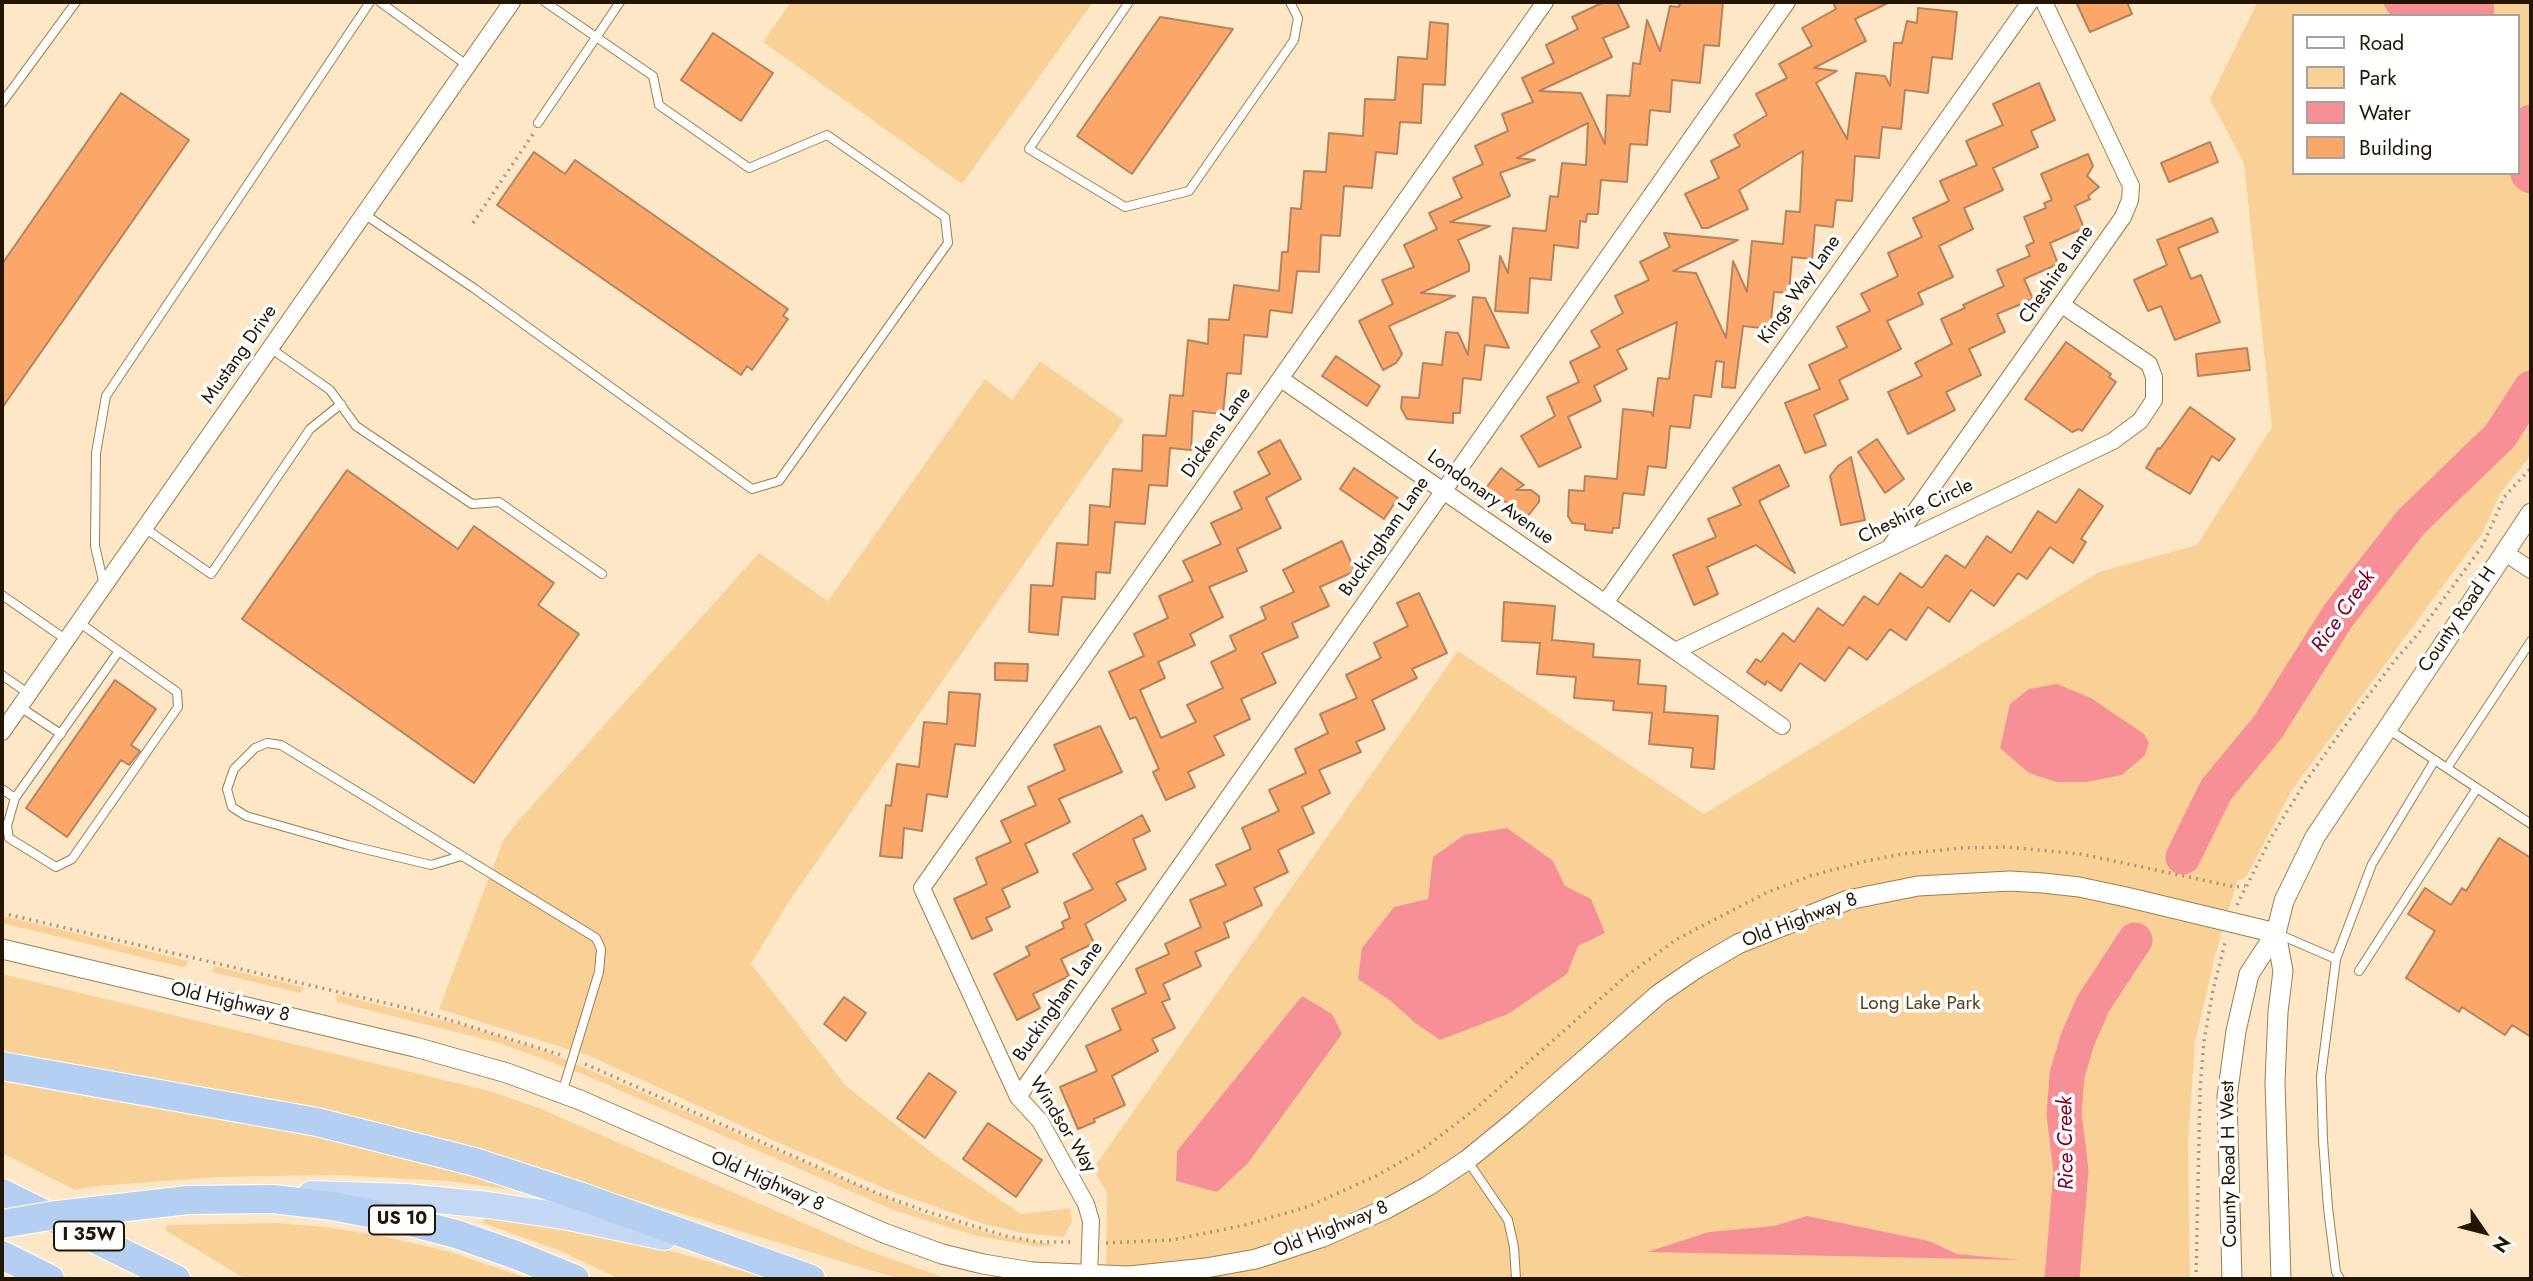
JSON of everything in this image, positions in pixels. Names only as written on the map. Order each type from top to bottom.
[{"type":"highway","points":[[2,1066],[317,1122],[475,1162],[579,1196],[809,1279]]},
{"type":"highway","name":"I 35W","points":[[2,1193],[176,1279]]},
{"type":"highway","points":[[220,1199],[325,1194],[406,1197],[488,1205],[650,1233],[809,1279]]},
{"type":"highway","name":"US 10","points":[[2,1224],[188,1200],[273,1199],[332,1206],[394,1218],[468,1238],[575,1279]]},
{"type":"highway","name":"I 35W","points":[[2,1255],[50,1279]]},
{"type":"street","name":"Mustang Drive","points":[[2,732],[512,2]]},
{"type":"street","name":"Dickens Lane","points":[[922,888],[1545,2]]},
{"type":"street","name":"Buckingham Lane","points":[[1018,1097],[1787,2]]},
{"type":"street","name":"Kings Way Lane","points":[[1605,603],[2030,2]]},
{"type":"street","name":"Cheshire Lane","points":[[1889,549],[2123,217],[2130,200],[2131,187],[2044,2]]},
{"type":"street","name":"Cheshire Circle","points":[[1675,652],[2113,441],[2140,421],[2154,400],[2154,377],[2149,364],[2062,305]]},
{"type":"street","name":"Londonary Avenue","points":[[1281,379],[1675,652]]},
{"type":"street","name":"County Road H","points":[[2386,727],[2504,552],[2530,518]]},
{"type":"street","points":[[2504,552],[2531,570]]},
{"type":"street","points":[[1675,652],[1782,726]]},
{"type":"street","name":"County Road H West","points":[[2232,1279],[2227,1152],[2229,1068],[2249,974],[2276,933],[2284,901],[2315,837],[2386,727]]},
{"type":"street","name":"Old Highway 8","points":[[2,949],[471,1062],[562,1093],[912,1244],[999,1267],[1129,1276],[1232,1264],[1280,1252],[1324,1237],[1387,1209],[1467,1160],[1631,1017],[1697,968],[1738,944],[1848,900],[1917,886],[2010,881],[2043,883],[2114,894],[2276,933]]},
{"type":"street","name":"Windsor Way","points":[[922,888],[1018,1097],[1040,1121],[1086,1204],[1091,1221],[1089,1275]]},
{"type":"street","name":"County Road H West","points":[[2276,933],[2283,971],[2275,1082],[2281,1279]]},
{"type":"lane","points":[[2,103],[76,2]]},
{"type":"lane","points":[[104,587],[95,546],[95,466],[106,396],[370,2]]},
{"type":"lane","points":[[380,2],[468,66]]},
{"type":"lane","points":[[364,214],[475,289],[752,489],[779,481],[948,243],[945,216],[827,135],[749,168],[659,106],[653,76],[545,2]]},
{"type":"lane","points":[[538,123],[620,2]]},
{"type":"lane","points":[[1129,2],[1029,149],[1125,207],[1189,191],[1294,40],[1298,18],[1290,2]]},
{"type":"lane","points":[[270,348],[330,390],[356,426],[472,505],[499,502],[602,574]]},
{"type":"lane","points":[[146,529],[211,574],[310,429],[341,404]]},
{"type":"lane","points":[[2,595],[68,641]]},
{"type":"lane","points":[[80,623],[177,692],[178,707],[72,859],[57,867],[9,838],[6,826],[15,798],[119,651]]},
{"type":"lane","points":[[2447,768],[2531,641]]},
{"type":"lane","points":[[2,675],[25,701],[61,734]]},
{"type":"lane","points":[[2386,727],[2531,824]]},
{"type":"lane","points":[[461,856],[431,865],[246,816],[232,807],[227,789],[234,769],[255,748],[267,743],[281,745],[596,938],[601,949],[599,972],[562,1093]]},
{"type":"lane","points":[[2340,1279],[2336,1272],[2328,1208],[2322,1140],[2321,1076],[2336,959],[2372,864],[2435,760]]},
{"type":"lane","points":[[2359,971],[2477,788]]},
{"type":"lane","points":[[2,789],[15,798]]},
{"type":"lane","points":[[2276,933],[2336,959]]},
{"type":"lane","points":[[1467,1160],[1508,1220],[1514,1247],[1516,1279]]},
{"type":"path","points":[[473,223],[531,138],[538,123]]},
{"type":"green space","points":[[791,2],[1093,2],[962,184],[763,42]]},
{"type":"green space","name":"Long Lake Park","points":[[2531,2],[2531,455],[2500,494],[2483,532],[2292,790],[2250,870],[2245,878],[2237,881],[2215,956],[2195,1043],[2188,1143],[2190,1279],[1106,1279],[1107,1193],[1093,1169],[1458,651],[1704,814],[2099,572],[2197,545],[2272,427],[2244,163],[2210,99],[2257,3]]},
{"type":"green space","points":[[1040,361],[1124,420],[788,903],[751,964],[846,1086],[936,1156],[1021,1214],[1070,1208],[1072,1222],[1064,1237],[1022,1233],[984,1224],[888,1190],[590,1056],[439,1009],[503,841],[759,553],[828,601],[985,379],[1012,400]]},
{"type":"green space","points":[[2,916],[188,961],[187,965],[182,967],[2,923]]},
{"type":"green space","points":[[214,966],[304,989],[300,993],[212,972]]},
{"type":"green space","points":[[2,974],[490,1091],[539,1108],[866,1250],[948,1279],[900,1279],[566,1179],[327,1114],[167,1080],[2,1053]]},
{"type":"green space","points":[[338,995],[462,1025],[550,1053],[922,1213],[1003,1237],[1057,1245],[1040,1247],[977,1236],[896,1211],[578,1072],[499,1043],[337,1002]]},
{"type":"green space","points":[[2,1074],[214,1111],[426,1159],[521,1191],[448,1181],[334,1175],[219,1177],[75,1190],[2,1153]]},
{"type":"green space","points":[[486,1212],[628,1239],[771,1279],[620,1279],[558,1250],[483,1223]]},
{"type":"green space","points":[[276,1223],[381,1236],[447,1251],[530,1279],[245,1279],[165,1230],[167,1225]]},
{"type":"water","points":[[2382,2],[2494,2],[2494,14],[2390,14]]},
{"type":"water","points":[[2057,684],[2091,698],[2144,734],[2149,743],[2145,755],[2122,775],[2087,782],[2056,782],[2029,773],[2000,748],[2010,704],[2029,689]]},
{"type":"water","points":[[1507,828],[1553,861],[1565,886],[1591,899],[1605,933],[1578,946],[1567,974],[1508,1014],[1440,1040],[1358,979],[1362,948],[1394,907],[1428,899],[1433,857],[1464,835]]},
{"type":"water","points":[[1302,996],[1332,1014],[1342,1034],[1248,1163],[1217,1192],[1176,1181],[1177,1151]]},
{"type":"water","points":[[1807,1216],[1929,1241],[1957,1254],[2021,1260],[1647,1252],[1709,1232],[1774,1226]]},
{"type":"building","points":[[1604,2],[1617,2],[1629,27],[1603,38],[1612,57],[1539,91],[1581,93],[1605,144],[1607,95],[1630,96],[1633,63],[1640,64],[1647,20],[1660,51],[1670,6],[1679,7],[1680,2],[1723,2],[1719,46],[1704,45],[1700,83],[1672,80],[1670,112],[1650,110],[1647,145],[1630,144],[1627,182],[1601,180],[1598,214],[1587,214],[1586,222],[1580,221],[1578,248],[1554,245],[1551,280],[1530,278],[1528,313],[1495,311],[1500,256],[1508,273],[1513,228],[1546,231],[1550,196],[1558,197],[1562,163],[1586,165],[1588,123],[1517,158],[1535,160],[1500,173],[1510,196],[1450,222],[1490,226],[1458,240],[1469,264],[1469,271],[1421,293],[1455,296],[1389,326],[1402,354],[1396,363],[1383,370],[1359,321],[1393,304],[1382,280],[1414,267],[1404,245],[1437,229],[1429,213],[1462,198],[1453,178],[1483,164],[1475,146],[1508,131],[1502,114],[1533,102],[1522,78],[1554,63],[1546,45],[1578,29],[1572,17]]},
{"type":"building","points":[[1833,2],[1890,2],[1855,19],[1866,41],[1814,68],[1837,71],[1816,83],[1847,139],[1856,73],[1885,76],[1890,86],[1894,43],[1902,43],[1907,21],[1917,23],[1918,8],[1957,12],[1952,59],[1932,57],[1928,93],[1905,90],[1901,129],[1882,127],[1879,158],[1855,156],[1852,201],[1836,200],[1833,227],[1815,225],[1812,259],[1792,257],[1789,293],[1774,292],[1770,329],[1743,326],[1735,388],[1722,387],[1724,362],[1716,361],[1711,397],[1694,395],[1690,428],[1670,426],[1666,468],[1648,466],[1644,495],[1623,493],[1619,528],[1613,528],[1612,533],[1585,530],[1585,524],[1572,523],[1568,516],[1569,490],[1584,491],[1585,476],[1617,479],[1623,409],[1651,412],[1653,416],[1658,378],[1669,379],[1677,322],[1617,350],[1627,369],[1594,386],[1601,401],[1568,417],[1581,447],[1539,467],[1521,436],[1555,416],[1547,397],[1579,382],[1570,362],[1600,347],[1591,331],[1623,313],[1615,296],[1649,280],[1640,262],[1670,247],[1664,233],[1738,240],[1673,271],[1696,273],[1726,338],[1733,261],[1747,292],[1752,241],[1783,244],[1786,211],[1800,212],[1803,151],[1739,190],[1748,209],[1708,228],[1702,228],[1685,194],[1719,178],[1711,161],[1740,146],[1734,135],[1767,115],[1756,94],[1787,78],[1779,64],[1812,46],[1802,28],[1836,9]]},
{"type":"building","points":[[2076,2],[2127,2],[2132,14],[2090,32]]},
{"type":"building","points":[[1160,17],[1233,29],[1132,174],[1077,136]]},
{"type":"building","points":[[1430,22],[1448,24],[1445,85],[1423,84],[1421,123],[1400,122],[1397,154],[1376,152],[1372,188],[1344,186],[1340,236],[1321,235],[1319,272],[1297,271],[1292,313],[1270,310],[1267,337],[1244,335],[1241,374],[1227,373],[1223,414],[1193,411],[1191,450],[1170,448],[1167,486],[1149,485],[1145,524],[1115,522],[1110,573],[1096,572],[1095,599],[1062,597],[1058,635],[1029,632],[1031,585],[1053,586],[1057,543],[1088,545],[1090,505],[1110,507],[1113,469],[1142,471],[1143,435],[1166,436],[1170,395],[1183,396],[1188,340],[1208,344],[1209,319],[1229,320],[1234,285],[1279,291],[1282,252],[1288,252],[1291,208],[1301,209],[1304,171],[1326,172],[1329,133],[1363,136],[1365,99],[1395,100],[1398,57],[1427,59]]},
{"type":"building","points":[[713,33],[773,73],[741,121],[681,80]]},
{"type":"building","points":[[2039,83],[2055,120],[2031,131],[2038,147],[1993,168],[2003,190],[1964,208],[1973,229],[1939,246],[1953,277],[1918,293],[1923,304],[1887,321],[1901,349],[1839,380],[1848,399],[1814,415],[1826,445],[1805,453],[1785,403],[1820,389],[1809,365],[1847,347],[1837,327],[1870,311],[1861,294],[1898,276],[1888,253],[1922,237],[1913,218],[1949,201],[1940,181],[1977,165],[1966,141],[2003,125],[1993,104]]},
{"type":"building","points":[[121,93],[189,140],[2,408],[2,264]]},
{"type":"building","points":[[2210,142],[2218,162],[2169,182],[2161,163]]},
{"type":"building","points":[[534,152],[565,174],[575,160],[788,309],[783,316],[788,319],[752,370],[747,366],[741,375],[497,205]]},
{"type":"building","points":[[2088,154],[2093,166],[2087,176],[2099,187],[2088,196],[2090,199],[2075,206],[2084,228],[2050,243],[2058,264],[2024,279],[2033,299],[1997,314],[2005,332],[1969,349],[1981,375],[1946,392],[1955,410],[1908,434],[1888,392],[1922,376],[1915,363],[1952,344],[1941,319],[1965,308],[1963,305],[2004,286],[1997,270],[2030,256],[2026,246],[2034,242],[2024,217],[2046,208],[2044,203],[2052,200],[2041,174]]},
{"type":"building","points":[[2212,218],[2218,232],[2178,248],[2191,279],[2201,275],[2220,322],[2175,340],[2161,306],[2148,311],[2134,280],[2167,265],[2157,240]]},
{"type":"building","points":[[1473,297],[1485,298],[1509,348],[1485,345],[1481,380],[1463,378],[1460,413],[1453,413],[1453,423],[1407,419],[1401,408],[1402,397],[1419,398],[1423,363],[1442,365],[1446,332],[1458,333],[1468,355]]},
{"type":"building","points":[[2066,342],[2111,374],[2109,377],[2116,382],[2082,431],[2079,429],[2072,432],[2025,399]]},
{"type":"building","points":[[2247,348],[2250,370],[2198,376],[2196,354]]},
{"type":"building","points":[[1336,356],[1380,386],[1367,406],[1322,376]]},
{"type":"building","points":[[2190,407],[2235,439],[2219,461],[2212,456],[2190,494],[2146,468]]},
{"type":"building","points":[[1877,439],[1904,479],[1885,493],[1858,452]]},
{"type":"building","points":[[1280,440],[1301,479],[1266,498],[1281,528],[1237,549],[1247,571],[1209,587],[1223,617],[1190,634],[1195,645],[1158,662],[1165,678],[1140,690],[1161,738],[1196,722],[1187,705],[1223,688],[1211,662],[1236,650],[1230,636],[1266,619],[1261,607],[1294,592],[1283,570],[1342,541],[1355,571],[1320,587],[1329,606],[1292,623],[1298,637],[1262,653],[1276,683],[1241,699],[1250,719],[1214,736],[1224,755],[1188,772],[1195,787],[1166,800],[1153,772],[1159,769],[1136,717],[1130,719],[1109,672],[1144,656],[1134,634],[1168,618],[1159,596],[1193,581],[1183,561],[1221,544],[1211,523],[1242,509],[1234,492],[1270,474],[1258,452]]},
{"type":"building","points":[[1851,457],[1865,520],[1841,525],[1830,476]]},
{"type":"building","points":[[1779,465],[1789,486],[1759,501],[1795,573],[1756,545],[1707,567],[1718,594],[1694,605],[1673,555],[1716,537],[1708,519],[1741,505],[1733,488]]},
{"type":"building","points":[[1354,468],[1398,498],[1384,519],[1340,489]]},
{"type":"building","points":[[1501,468],[1524,485],[1516,490],[1531,490],[1539,496],[1539,502],[1527,517],[1486,488]]},
{"type":"building","points":[[347,470],[458,549],[474,526],[554,583],[538,605],[579,634],[474,783],[242,619]]},
{"type":"building","points":[[2079,489],[2103,506],[2081,539],[2086,542],[2073,563],[2050,547],[2027,579],[2018,573],[1994,606],[1971,590],[1949,622],[1928,607],[1906,640],[1890,629],[1867,660],[1849,647],[1825,681],[1800,663],[1781,691],[1767,681],[1765,685],[1747,672],[1756,659],[1761,662],[1783,633],[1794,642],[1818,608],[1843,626],[1864,596],[1878,605],[1900,573],[1922,588],[1946,555],[1965,568],[1987,536],[2011,553],[2038,511],[2056,523]]},
{"type":"building","points":[[1419,593],[1447,653],[1412,669],[1417,678],[1372,700],[1385,729],[1356,742],[1361,752],[1319,770],[1330,793],[1302,807],[1314,833],[1278,850],[1288,872],[1254,888],[1262,905],[1224,923],[1229,937],[1195,952],[1201,966],[1163,984],[1170,999],[1162,1002],[1175,1028],[1152,1039],[1158,1051],[1112,1076],[1125,1105],[1078,1129],[1060,1087],[1097,1071],[1086,1046],[1121,1030],[1112,1009],[1146,993],[1136,969],[1169,954],[1165,944],[1201,927],[1190,900],[1226,885],[1216,865],[1251,849],[1242,828],[1279,811],[1269,790],[1306,773],[1295,749],[1328,733],[1320,714],[1357,698],[1346,675],[1381,658],[1374,643],[1408,626],[1397,603]]},
{"type":"building","points":[[1504,602],[1555,606],[1552,640],[1594,644],[1593,657],[1640,660],[1638,684],[1666,686],[1664,712],[1718,716],[1714,769],[1691,767],[1693,748],[1649,744],[1652,713],[1613,710],[1614,701],[1574,698],[1576,677],[1537,674],[1540,643],[1502,641]]},
{"type":"building","points":[[995,663],[1028,664],[1027,681],[995,680]]},
{"type":"building","points":[[115,680],[156,709],[131,745],[140,751],[129,765],[121,760],[67,837],[26,808]]},
{"type":"building","points":[[949,692],[980,694],[975,746],[955,744],[947,797],[927,794],[922,831],[904,828],[902,858],[880,856],[886,805],[891,806],[897,764],[919,767],[924,722],[947,724]]},
{"type":"building","points":[[1100,726],[1122,772],[1059,799],[1070,822],[1025,844],[1038,872],[1002,889],[1010,907],[986,918],[992,930],[972,939],[954,899],[987,884],[976,858],[1011,842],[1001,821],[1036,805],[1028,787],[1065,770],[1054,745]]},
{"type":"building","points":[[1142,815],[1150,831],[1133,839],[1146,869],[1116,883],[1126,900],[1085,924],[1094,943],[1061,959],[1069,976],[1033,994],[1040,1008],[1017,1020],[994,974],[1030,955],[1026,947],[1064,928],[1062,922],[1070,918],[1064,903],[1093,889],[1073,854]]},
{"type":"building","points":[[2499,838],[2531,858],[2531,1037],[2512,1025],[2505,1035],[2462,1007],[2459,1012],[2406,978],[2435,931],[2408,914],[2425,888],[2451,905],[2462,888],[2466,891]]},
{"type":"building","points":[[844,997],[866,1013],[846,1041],[824,1024]]},
{"type":"building","points":[[929,1073],[956,1092],[925,1138],[897,1118]]},
{"type":"building","points":[[988,1123],[1042,1160],[1016,1197],[963,1159]]},
{"type":"waterway","name":"Rice Creek","points":[[2531,122],[2524,147],[2528,174],[2531,176]]},
{"type":"waterway","name":"Rice Creek","points":[[2183,857],[2216,790],[2268,727],[2338,616],[2411,522],[2500,436],[2531,388]]},
{"type":"waterway","name":"Rice Creek","points":[[2062,1279],[2071,1171],[2064,1114],[2067,1075],[2077,1041],[2093,1004],[2135,940]]}]
